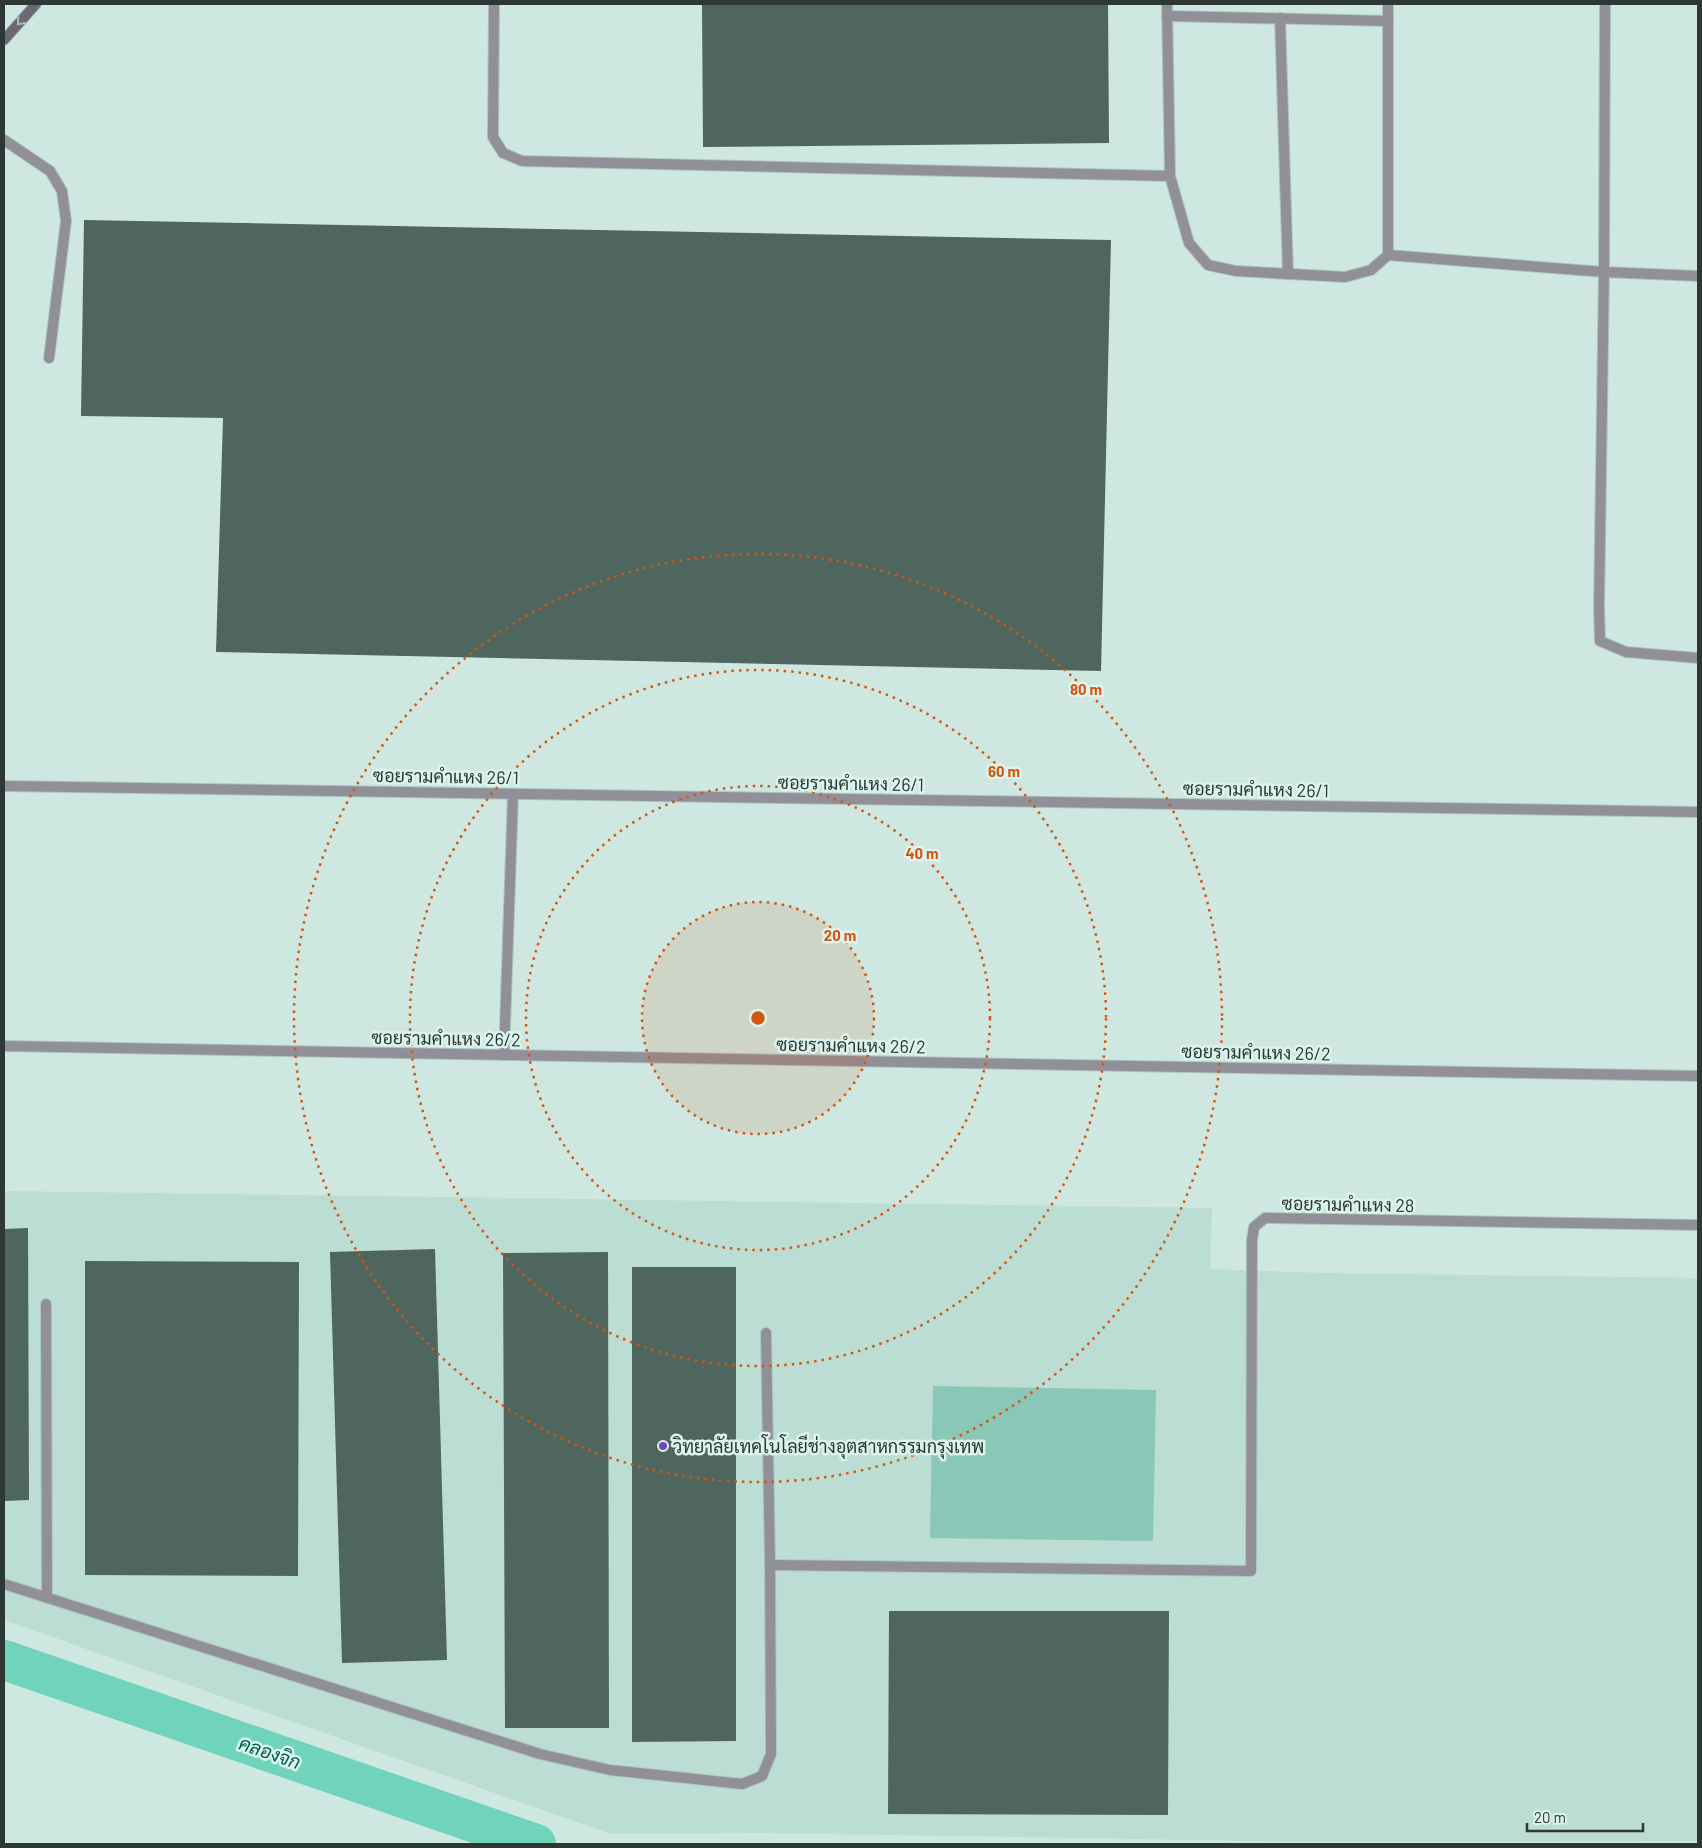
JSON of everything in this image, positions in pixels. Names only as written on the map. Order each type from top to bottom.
[{"type":"main road","points":[[4,40],[36,4]]},
{"type":"street","points":[[494,4],[493,137],[503,153],[522,161],[1170,176]]},
{"type":"street","points":[[1167,4],[1170,176],[1189,243],[1208,265],[1236,271],[1345,277],[1371,270],[1388,255],[1604,272],[1698,276]]},
{"type":"street","points":[[1388,4],[1388,255]]},
{"type":"street","points":[[1605,4],[1600,641],[1626,652],[1698,658]]},
{"type":"street","points":[[1167,16],[1388,21]]},
{"type":"street","points":[[1280,18],[1288,274]]},
{"type":"street","points":[[4,140],[50,170],[62,191],[66,220],[50,358]]},
{"type":"street","name":"ซอยรามคำแหง 26/1","points":[[4,786],[1698,812]]},
{"type":"street","points":[[504,1055],[513,794]]},
{"type":"street","name":"ซอยรามคำแหง 26/2","points":[[4,1046],[1698,1076]]},
{"type":"street","name":"ซอยรามคำแหง 28","points":[[770,1565],[1251,1571],[1252,1240],[1254,1227],[1265,1218],[1698,1225]]},
{"type":"street","points":[[46,1304],[47,1598]]},
{"type":"street","points":[[4,1584],[540,1754],[610,1770],[742,1784],[762,1776],[771,1754],[766,1333]]},
{"type":"shaded area","name":"วิทยาลัยเทคโนโลยีช่างอุตสาหกรรมกรุงเทพ","points":[[4,1191],[1212,1208],[1210,1269],[1321,1273],[1698,1278],[1698,1841],[1325,1842],[759,1833],[611,1834],[4,1620]]},
{"type":"green space","points":[[933,1386],[1156,1390],[1153,1541],[930,1538]]},
{"type":"building","points":[[702,4],[1108,4],[1109,143],[703,147]]},
{"type":"building","points":[[84,220],[1111,240],[1101,671],[216,652],[223,418],[81,416]]},
{"type":"building","points":[[28,1228],[29,1500],[4,1501],[4,1229]]},
{"type":"building","points":[[435,1249],[447,1660],[342,1663],[330,1252]]},
{"type":"building","points":[[608,1252],[609,1728],[505,1728],[503,1253]]},
{"type":"building","points":[[85,1261],[299,1262],[298,1576],[85,1575]]},
{"type":"building","points":[[632,1267],[736,1267],[736,1741],[632,1742]]},
{"type":"building","points":[[889,1611],[1169,1611],[1168,1815],[888,1814]]},
{"type":"waterway","name":"คลองจิก","points":[[4,1660],[536,1844]]},
{"type":"place","name":"วิทยาลัยเทคโนโลยีช่างอุตสาหกรรมกรุงเทพ","points":[[663,1446]]}]
